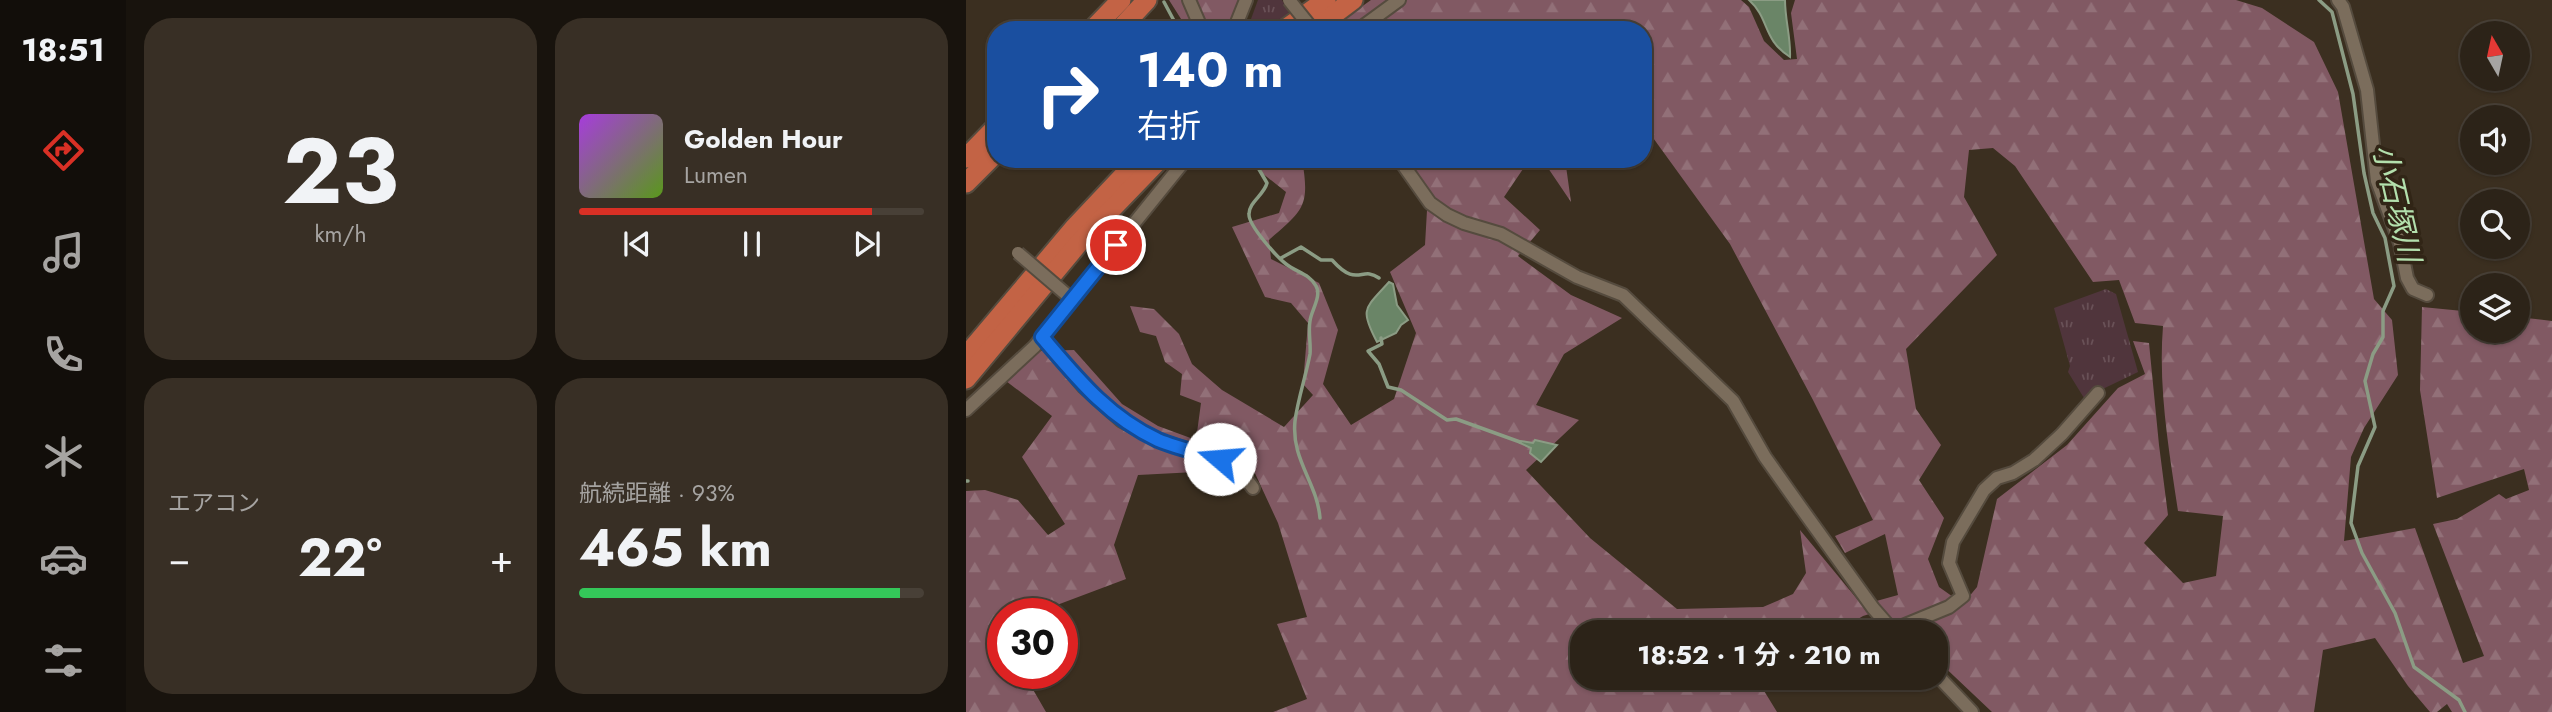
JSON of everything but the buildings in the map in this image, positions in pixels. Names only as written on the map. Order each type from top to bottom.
[{"type":"highway","points":[[1101,21],[1121,0]]},
{"type":"highway","points":[[1127,21],[1147,0]]},
{"type":"highway","points":[[1297,21],[1326,0]]},
{"type":"highway","points":[[1325,21],[1353,0]]},
{"type":"highway","points":[[966,158],[987,136]]},
{"type":"highway","points":[[966,183],[987,162]]},
{"type":"highway","points":[[966,356],[1074,227],[1130,168]]},
{"type":"highway","points":[[966,379],[1078,244],[1151,168]]},
{"type":"street","points":[[1189,0],[1198,21]]},
{"type":"street","points":[[1238,21],[1246,0]]},
{"type":"street","points":[[1289,0],[1306,21]]},
{"type":"street","points":[[1370,21],[1399,0]]},
{"type":"street","points":[[2337,0],[2343,6],[2367,90],[2380,190],[2400,243],[2407,278],[2413,289],[2427,295]]},
{"type":"street","points":[[966,411],[1042,337],[1070,298],[1178,168]]},
{"type":"street","points":[[1405,168],[1430,203],[1447,215],[1501,234],[1577,277],[1623,295],[1733,401],[1765,457],[1884,620]]},
{"type":"street","points":[[1018,253],[1070,298]]},
{"type":"street","points":[[1042,337],[1084,387],[1122,421],[1160,441],[1220,459],[1240,471],[1253,488]]},
{"type":"street","points":[[1919,620],[1949,607],[1963,596],[1949,563],[1953,542],[1984,490],[1997,478],[2013,473],[2034,460],[2062,434],[2098,393]]},
{"type":"street","points":[[1948,687],[1972,712]]},
{"type":"green space","points":[[1169,0],[1242,0],[1229,21],[1182,21]]},
{"type":"green space","points":[[1258,0],[1282,0],[1289,13],[1278,21],[1250,21]]},
{"type":"green space","points":[[1371,0],[1741,0],[1749,7],[1764,41],[1784,60],[1797,59],[1791,13],[1795,0],[2236,0],[2262,8],[2314,42],[2338,92],[2374,299],[2392,320],[2398,375],[2364,428],[2351,457],[2344,541],[2415,528],[2463,663],[2484,656],[2433,524],[2457,519],[2499,494],[2506,499],[2529,490],[2524,469],[2437,498],[2420,390],[2422,307],[2460,311],[2460,343],[2530,343],[2530,318],[2552,321],[2552,712],[2452,712],[2447,704],[2437,712],[2430,712],[2408,686],[2375,638],[2323,650],[2314,712],[1992,712],[1948,670],[1948,620],[1893,620],[1882,610],[1856,620],[1570,620],[1570,690],[1764,690],[1777,712],[1273,712],[1307,699],[1277,624],[1307,617],[1278,523],[1253,469],[1138,475],[1114,545],[1126,579],[1076,598],[987,598],[987,689],[1033,689],[1046,712],[966,712],[966,491],[985,490],[1018,500],[1048,535],[1065,524],[1022,457],[1052,416],[1006,381],[1039,351],[1074,350],[1122,404],[1158,426],[1196,440],[1201,403],[1180,395],[1182,374],[1165,362],[1156,336],[1140,332],[1130,306],[1154,309],[1179,334],[1192,364],[1222,390],[1284,427],[1313,395],[1303,384],[1308,323],[1291,303],[1265,297],[1232,227],[1279,213],[1286,192],[1262,173],[1261,168],[1303,168],[1305,188],[1302,206],[1269,240],[1271,259],[1319,283],[1338,330],[1323,384],[1351,425],[1394,399],[1416,333],[1390,272],[1425,245],[1428,193],[1410,168],[1524,168],[1504,197],[1540,230],[1518,256],[1571,295],[1622,318],[1564,354],[1536,405],[1579,420],[1526,470],[1590,538],[1677,609],[1763,607],[1793,594],[1806,573],[1800,530],[1862,605],[1898,595],[1885,534],[1845,553],[1835,536],[1873,520],[1730,244],[1652,136],[1652,21],[1342,21]],"holes":[[[1993,148],[2015,166],[2093,282],[2119,280],[2135,323],[2163,326],[2163,396],[2178,511],[2223,516],[2216,576],[2183,583],[2144,543],[2168,515],[2149,343],[2133,341],[2145,374],[2118,388],[2067,445],[1997,499],[1977,587],[1963,604],[1939,587],[1928,559],[1944,518],[1919,480],[1941,445],[1916,409],[1906,349],[1997,255],[1964,197],[1969,150]]]},
{"type":"green space","points":[[1548,168],[1566,168],[1571,202]]},
{"type":"green space","points":[[2106,289],[2116,294],[2138,372],[2084,398],[2068,372],[2070,366],[2054,308]]},
{"type":"shaded area","points":[[1749,0],[1785,0],[1790,57],[1775,43],[1756,7]]},
{"type":"shaded area","points":[[1389,282],[1393,284],[1397,305],[1408,320],[1396,333],[1377,342],[1368,322],[1367,309]]},
{"type":"shaded area","points":[[1535,440],[1557,445],[1541,462],[1530,453],[1531,448],[1520,443],[1533,443]]},
{"type":"waterway","name":"小石塚川","points":[[2319,0],[2332,12],[2353,94],[2364,173],[2373,213],[2385,238],[2394,286],[2383,311],[2383,337],[2373,354],[2365,381],[2375,427],[2358,466],[2351,523],[2362,553],[2395,613],[2414,667],[2459,700],[2465,712]]},
{"type":"waterway","points":[[1164,2],[1174,21]]},
{"type":"waterway","points":[[1258,168],[1267,183],[1250,210],[1250,219],[1264,241],[1282,260],[1310,279],[1318,290],[1310,321],[1310,354],[1296,412],[1295,435],[1300,459],[1314,493],[1320,518]]},
{"type":"waterway","points":[[1281,258],[1301,247],[1321,260],[1332,260],[1348,273],[1368,274],[1379,278]]},
{"type":"waterway","points":[[1381,338],[1382,344],[1368,351],[1379,364],[1388,387],[1401,390],[1447,420],[1456,419],[1520,442]]},
{"type":"route","points":[[1116,245],[1042,337],[1084,387],[1122,421],[1160,441],[1220,459]]}]
